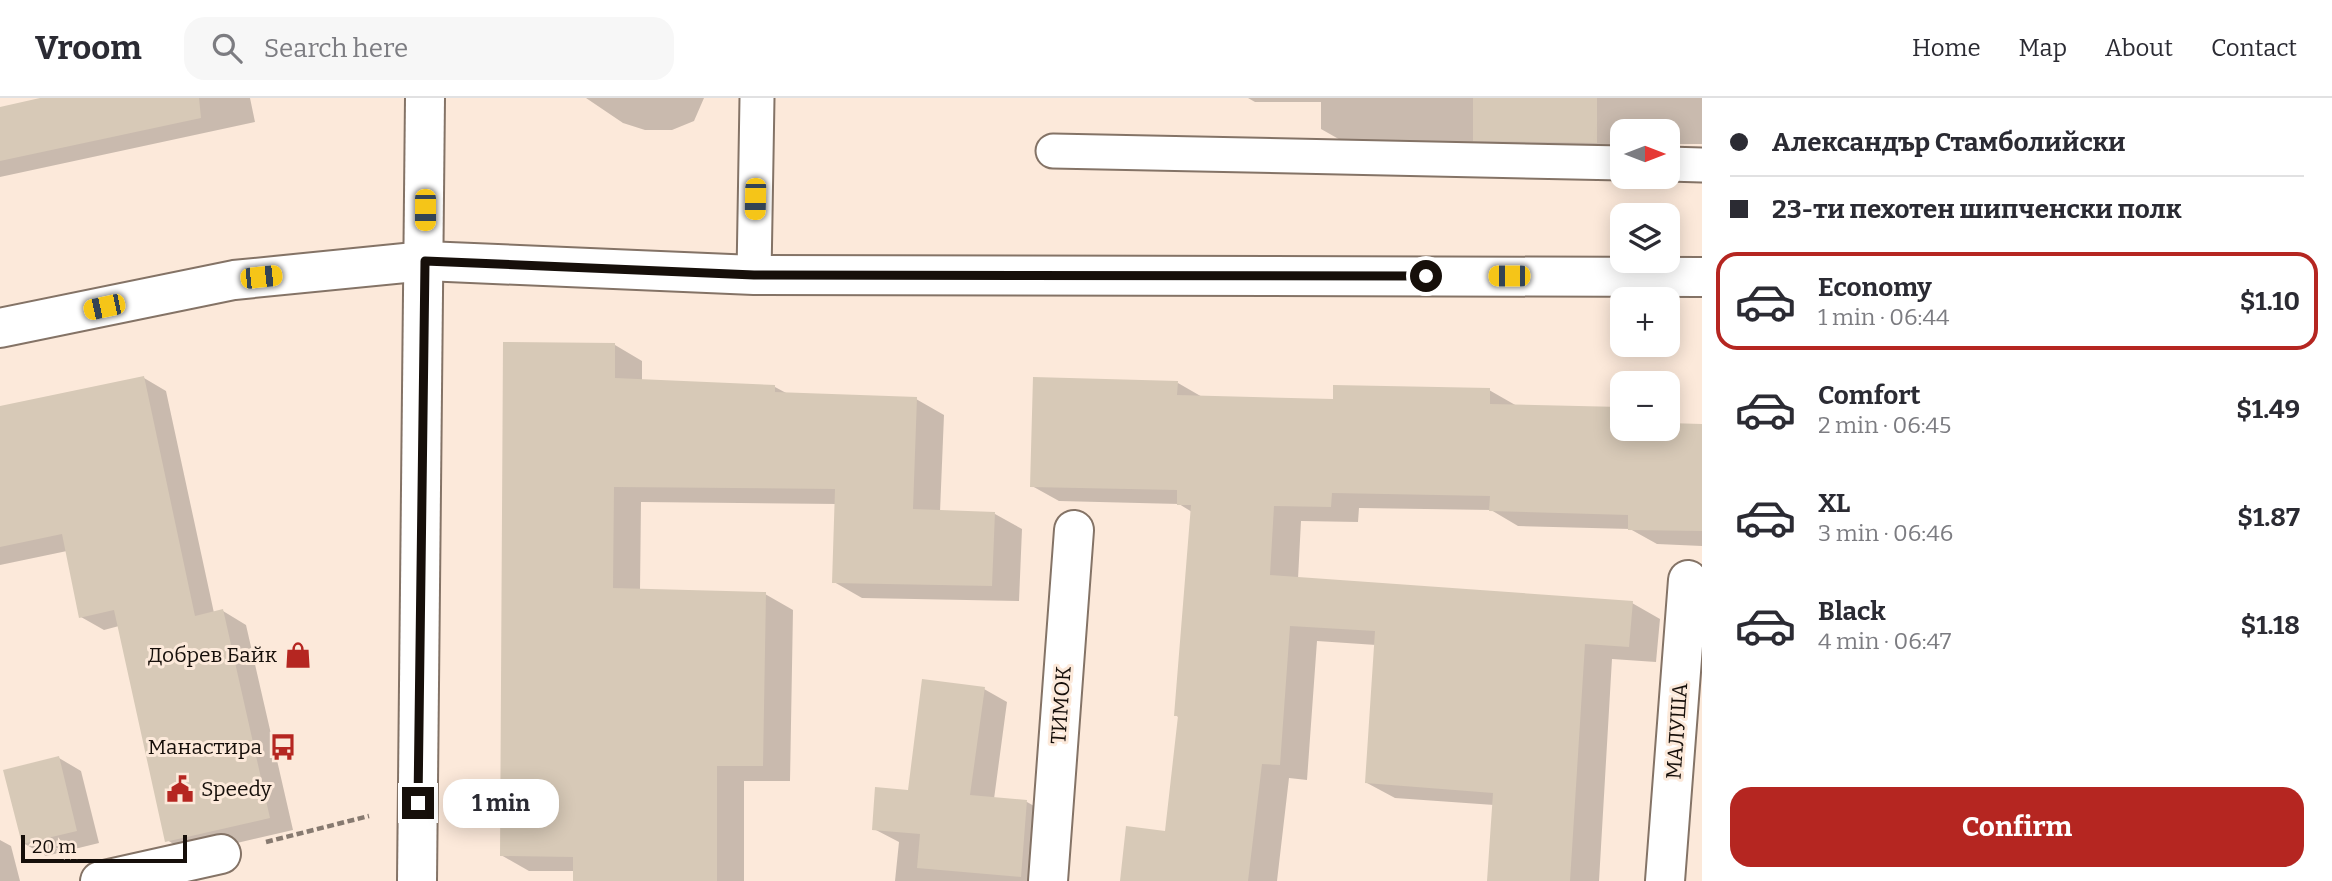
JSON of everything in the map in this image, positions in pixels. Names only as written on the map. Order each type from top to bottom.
[{"type":"main road","points":[[416,881],[425,98]]},
{"type":"main road","points":[[0,328],[233,280],[425,261],[754,275],[1702,277]]},
{"type":"main road","name":"ТИМОК","points":[[1048,881],[1074,530]]},
{"type":"main road","name":"МАЛУША","points":[[1665,881],[1688,580]]},
{"type":"main road","points":[[100,881],[221,854]]},
{"type":"lane","points":[[754,275],[757,98]]},
{"type":"lane","points":[[1053,151],[1610,163]]},
{"type":"lane","points":[[1680,164],[1702,165]]},
{"type":"path","points":[[221,854],[418,803]]},
{"type":"building","points":[[40,98],[199,98],[201,118],[0,161],[0,107]]},
{"type":"building","points":[[1473,98],[1597,98],[1597,143],[1473,141]]},
{"type":"building","points":[[503,342],[615,343],[615,378],[775,385],[775,392],[917,397],[913,509],[995,512],[992,586],[832,583],[835,489],[614,487],[613,588],[766,592],[763,766],[717,766],[717,881],[573,881],[573,857],[500,856]]},
{"type":"building","points":[[144,376],[195,616],[223,609],[270,818],[165,842],[114,610],[79,618],[62,534],[0,547],[0,406]]},
{"type":"building","points":[[1033,377],[1178,381],[1177,395],[1333,399],[1333,385],[1490,388],[1490,404],[1610,407],[1610,441],[1680,441],[1680,423],[1702,424],[1702,531],[1628,530],[1628,515],[1489,511],[1490,496],[1332,493],[1331,507],[1274,506],[1270,575],[1633,601],[1629,647],[1585,644],[1570,881],[1487,881],[1493,793],[1365,783],[1375,631],[1290,626],[1280,765],[1262,764],[1248,881],[1120,881],[1126,826],[1165,831],[1178,716],[1174,716],[1191,505],[1177,505],[1177,490],[1030,487]]},
{"type":"building","points":[[922,679],[985,687],[970,795],[1027,800],[1021,877],[917,868],[920,834],[872,830],[875,787],[908,790]]},
{"type":"building","points":[[59,756],[77,831],[22,844],[3,770]]},
{"type":"place","name":"Добрев Байк","points":[[298,655]]},
{"type":"place","name":"Манастира","points":[[283,747]]},
{"type":"place","name":"Speedy","points":[[180,789]]},
{"type":"route","points":[[418,803],[425,261],[754,275],[1426,276]]}]
